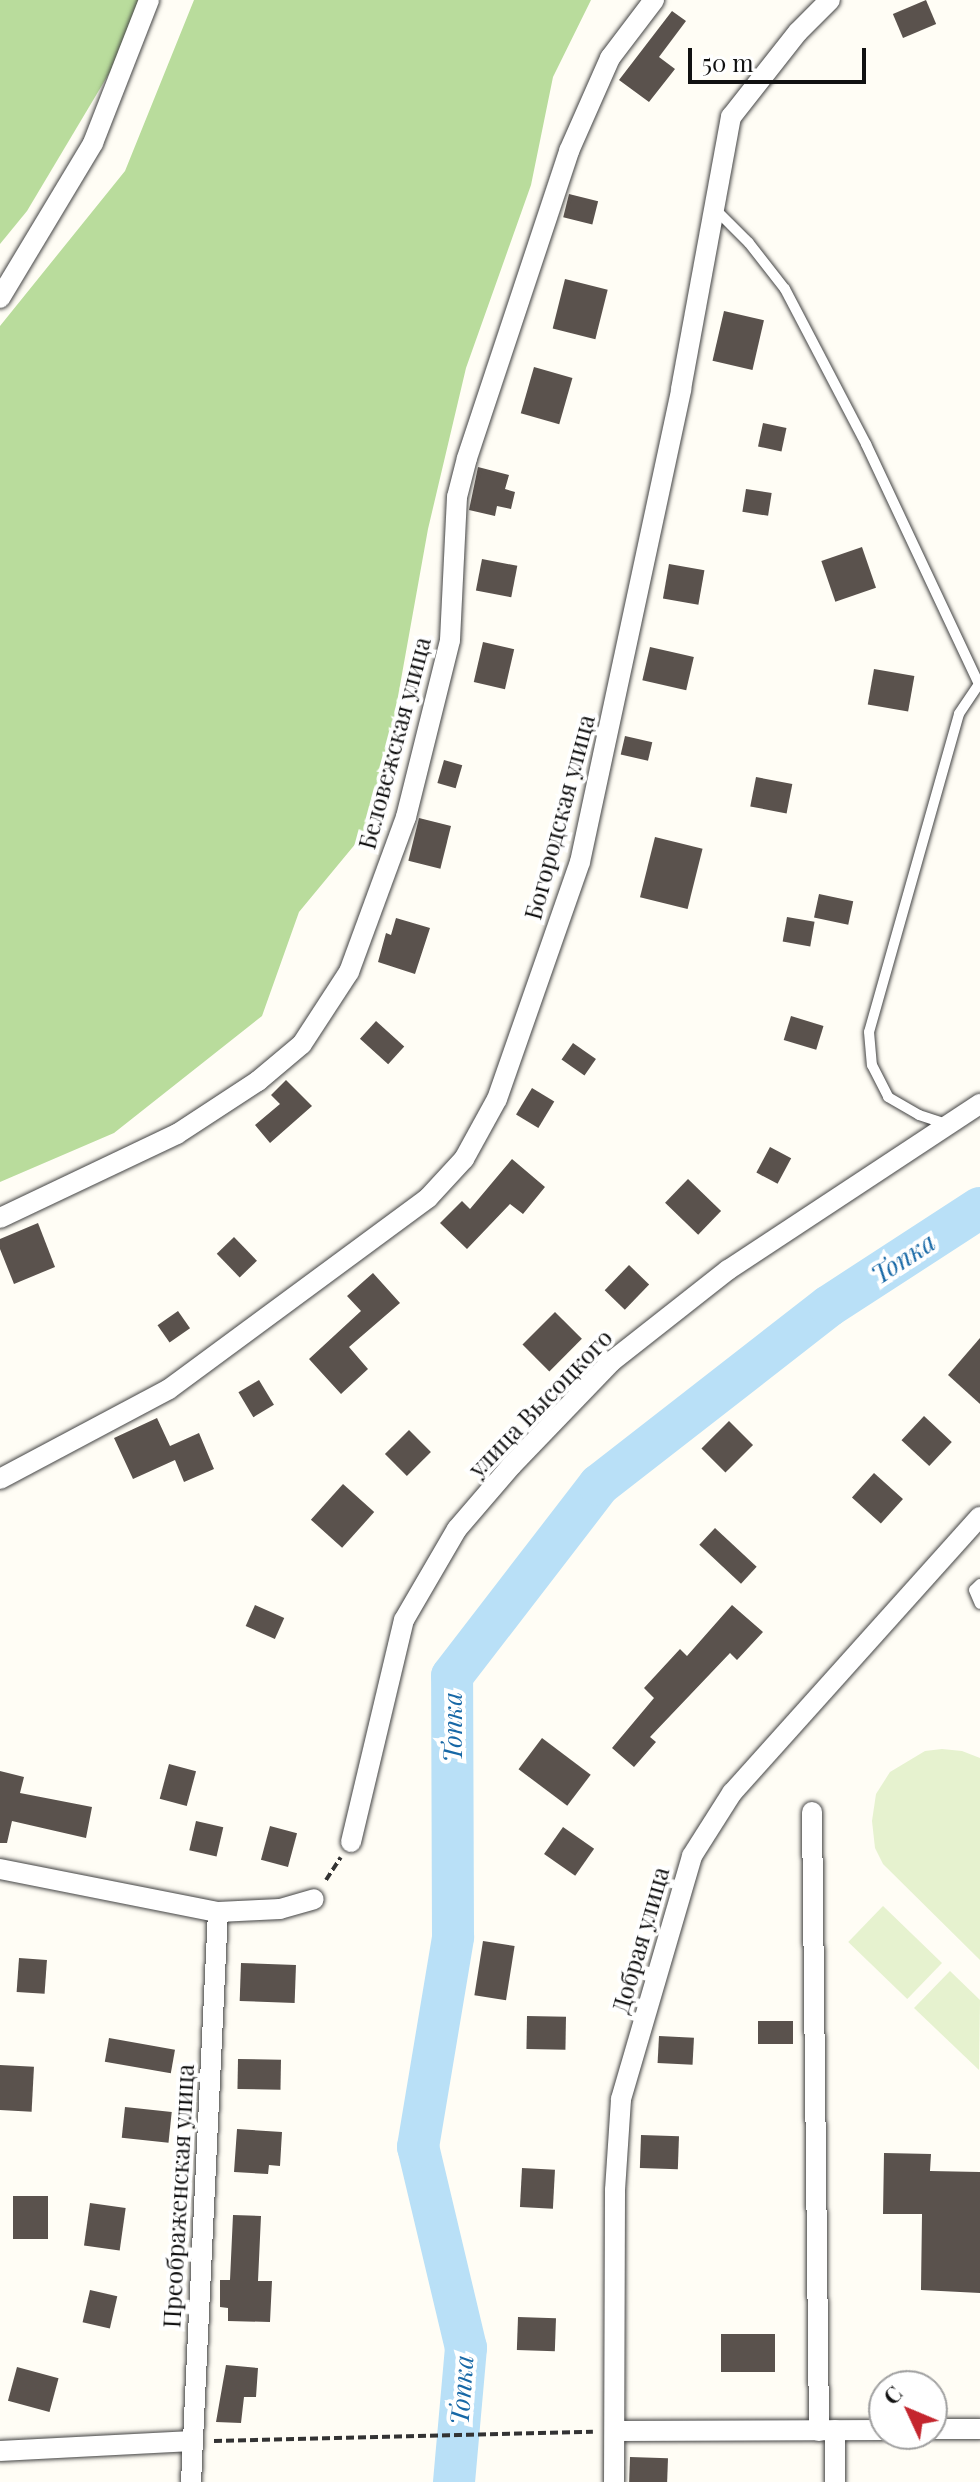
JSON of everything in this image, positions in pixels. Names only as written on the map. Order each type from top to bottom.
[{"type":"street","points":[[0,298],[93,143],[149,0]]},
{"type":"street","name":"Беловежская улица","points":[[0,1218],[177,1134],[258,1081],[302,1044],[349,972],[406,817],[450,640],[457,497],[467,458],[569,151],[610,58],[654,0]]},
{"type":"street","name":"Богородская улица","points":[[0,1479],[169,1389],[428,1198],[464,1159],[497,1099],[580,862],[681,389],[712,207],[731,117],[798,32],[830,0]]},
{"type":"street","name":"улица Высоцкого","points":[[351,1842],[404,1620],[457,1529],[512,1465],[611,1362],[728,1270],[980,1104]]},
{"type":"street","name":"Добрая улица","points":[[614,2482],[615,2190],[621,2099],[692,1856],[732,1793],[980,1517]]},
{"type":"street","points":[[812,1812],[827,2431],[835,2482]]},
{"type":"street","points":[[0,1869],[218,1912],[280,1909],[314,1899]]},
{"type":"street","name":"Преображенская улица","points":[[191,2482],[218,1912]]},
{"type":"street","points":[[948,2429],[980,2429]]},
{"type":"street","points":[[615,2431],[868,2430]]},
{"type":"street","points":[[0,2451],[192,2441]]},
{"type":"lane","points":[[712,207],[749,243],[785,289],[866,444],[979,684],[959,714],[869,1032],[872,1065],[888,1097],[919,1115],[948,1125]]},
{"type":"lane","points":[[980,1584],[974,1590],[980,1604]]},
{"type":"path","points":[[314,1899],[351,1842]]},
{"type":"path","points":[[192,2441],[615,2431]]},
{"type":"green space","points":[[0,0],[138,0],[132,35],[27,211],[0,244]]},
{"type":"green space","points":[[194,0],[591,0],[553,77],[531,185],[466,368],[428,529],[376,819],[299,912],[262,1016],[114,1133],[0,1182],[0,326],[125,171]]},
{"type":"green space","points":[[925,1751],[962,1751],[980,1758],[980,1960],[883,1864],[875,1848],[872,1821],[876,1794],[890,1772]]},
{"type":"green space","points":[[883,1906],[942,1963],[907,1999],[848,1942]]},
{"type":"green space","points":[[950,1971],[980,2000],[979,2070],[914,2008]]},
{"type":"building","points":[[926,0],[936,24],[903,38],[893,14]]},
{"type":"building","points":[[672,11],[686,21],[659,57],[675,69],[649,102],[619,80]]},
{"type":"building","points":[[569,194],[598,201],[592,225],[563,217]]},
{"type":"building","points":[[565,279],[608,290],[595,339],[553,328]]},
{"type":"building","points":[[724,311],[764,320],[752,370],[713,361]]},
{"type":"building","points":[[534,367],[572,378],[559,424],[521,413]]},
{"type":"building","points":[[763,423],[786,428],[781,451],[758,446]]},
{"type":"building","points":[[478,467],[509,475],[505,489],[515,492],[511,509],[497,506],[495,516],[469,510]]},
{"type":"building","points":[[746,489],[772,493],[768,516],[742,512]]},
{"type":"building","points":[[862,547],[876,588],[835,602],[821,561]]},
{"type":"building","points":[[482,559],[517,566],[511,597],[476,590]]},
{"type":"building","points":[[669,564],[704,570],[698,605],[663,598]]},
{"type":"building","points":[[483,642],[514,649],[505,689],[474,682]]},
{"type":"building","points":[[650,647],[694,657],[686,690],[642,680]]},
{"type":"building","points":[[874,669],[914,676],[908,712],[868,704]]},
{"type":"building","points":[[625,736],[652,742],[648,761],[621,755]]},
{"type":"building","points":[[444,760],[462,765],[456,788],[437,783]]},
{"type":"building","points":[[756,777],[792,784],[787,814],[750,806]]},
{"type":"building","points":[[419,818],[451,826],[440,869],[408,861]]},
{"type":"building","points":[[655,837],[703,849],[688,909],[640,897]]},
{"type":"building","points":[[819,894],[853,901],[848,925],[814,917]]},
{"type":"building","points":[[787,917],[815,922],[810,946],[783,942]]},
{"type":"building","points":[[396,918],[430,928],[415,974],[378,962],[386,933],[391,935]]},
{"type":"building","points":[[791,1016],[824,1026],[816,1050],[784,1040]]},
{"type":"building","points":[[376,1021],[404,1046],[388,1064],[360,1039]]},
{"type":"building","points":[[573,1043],[596,1059],[584,1075],[562,1059]]},
{"type":"building","points":[[286,1080],[312,1106],[270,1143],[255,1125],[280,1104],[271,1095]]},
{"type":"building","points":[[532,1088],[554,1101],[538,1128],[516,1115]]},
{"type":"building","points":[[770,1147],[791,1158],[778,1184],[756,1173]]},
{"type":"building","points":[[512,1159],[545,1187],[523,1214],[510,1204],[467,1249],[440,1223],[462,1201],[470,1209]]},
{"type":"building","points":[[688,1179],[721,1211],[698,1235],[665,1203]]},
{"type":"building","points":[[38,1223],[55,1267],[14,1284],[0,1249],[0,1239]]},
{"type":"building","points":[[234,1237],[257,1261],[240,1277],[217,1254]]},
{"type":"building","points":[[629,1265],[649,1284],[625,1310],[605,1290]]},
{"type":"building","points":[[373,1273],[400,1303],[349,1347],[368,1369],[341,1394],[309,1359],[361,1311],[347,1296]]},
{"type":"building","points":[[178,1311],[190,1328],[170,1343],[158,1325]]},
{"type":"building","points":[[555,1312],[582,1339],[549,1371],[522,1345]]},
{"type":"building","points":[[980,1338],[980,1404],[948,1375]]},
{"type":"building","points":[[259,1380],[274,1405],[253,1417],[238,1392]]},
{"type":"building","points":[[924,1416],[952,1442],[929,1466],[901,1440]]},
{"type":"building","points":[[157,1418],[170,1446],[199,1433],[214,1469],[184,1482],[175,1460],[133,1479],[114,1438]]},
{"type":"building","points":[[729,1421],[753,1445],[725,1473],[701,1449]]},
{"type":"building","points":[[409,1430],[431,1452],[407,1476],[385,1454]]},
{"type":"building","points":[[874,1473],[903,1499],[881,1524],[852,1498]]},
{"type":"building","points":[[343,1484],[374,1512],[342,1548],[311,1520]]},
{"type":"building","points":[[715,1528],[757,1567],[741,1584],[699,1545]]},
{"type":"building","points":[[255,1605],[284,1618],[275,1639],[246,1626]]},
{"type":"building","points":[[732,1605],[763,1632],[737,1660],[730,1653],[650,1737],[656,1742],[634,1767],[612,1748],[654,1698],[644,1688],[680,1649],[687,1656]]},
{"type":"building","points":[[542,1738],[591,1775],[567,1806],[519,1769]]},
{"type":"building","points":[[169,1764],[196,1771],[187,1806],[160,1799]]},
{"type":"building","points":[[0,1771],[24,1777],[20,1793],[92,1807],[86,1838],[12,1821],[7,1843],[0,1843]]},
{"type":"building","points":[[196,1821],[223,1827],[217,1857],[189,1850]]},
{"type":"building","points":[[270,1826],[297,1833],[288,1867],[261,1860]]},
{"type":"building","points":[[563,1827],[594,1849],[575,1876],[544,1854]]},
{"type":"building","points":[[483,1941],[515,1946],[506,2000],[474,1995]]},
{"type":"building","points":[[19,1958],[47,1960],[45,1994],[17,1992]]},
{"type":"building","points":[[241,1963],[296,1965],[295,2003],[240,2001]]},
{"type":"building","points":[[527,2016],[566,2017],[565,2050],[526,2049]]},
{"type":"building","points":[[758,2021],[793,2021],[793,2044],[758,2044]]},
{"type":"building","points":[[659,2036],[694,2038],[693,2065],[658,2063]]},
{"type":"building","points":[[109,2038],[175,2050],[171,2073],[105,2062]]},
{"type":"building","points":[[238,2059],[281,2060],[280,2090],[237,2089]]},
{"type":"building","points":[[0,2065],[34,2067],[32,2112],[0,2110]]},
{"type":"building","points":[[125,2107],[172,2112],[169,2143],[122,2138]]},
{"type":"building","points":[[237,2129],[282,2132],[280,2166],[269,2165],[268,2174],[234,2172]]},
{"type":"building","points":[[641,2135],[679,2136],[678,2169],[640,2168]]},
{"type":"building","points":[[884,2153],[931,2154],[930,2171],[980,2172],[980,2293],[921,2290],[922,2214],[883,2214]]},
{"type":"building","points":[[522,2168],[555,2170],[553,2209],[520,2207]]},
{"type":"building","points":[[13,2196],[48,2196],[48,2239],[13,2239]]},
{"type":"building","points":[[90,2203],[126,2208],[120,2251],[84,2246]]},
{"type":"building","points":[[233,2215],[261,2216],[258,2281],[272,2281],[270,2322],[228,2321],[228,2308],[220,2307],[220,2280],[230,2280]]},
{"type":"building","points":[[90,2290],[117,2296],[110,2328],[83,2322]]},
{"type":"building","points":[[518,2317],[556,2318],[555,2351],[517,2350]]},
{"type":"building","points":[[721,2334],[775,2334],[775,2372],[721,2372]]},
{"type":"building","points":[[226,2365],[258,2368],[256,2397],[244,2397],[241,2423],[216,2422]]},
{"type":"building","points":[[17,2367],[59,2378],[49,2412],[8,2401]]},
{"type":"building","points":[[630,2457],[668,2458],[667,2482],[629,2482]]},
{"type":"waterway","name":"Топка","points":[[454,2482],[466,2348],[418,2147],[453,1937],[452,1676],[599,1485],[829,1306],[980,1208]]}]
